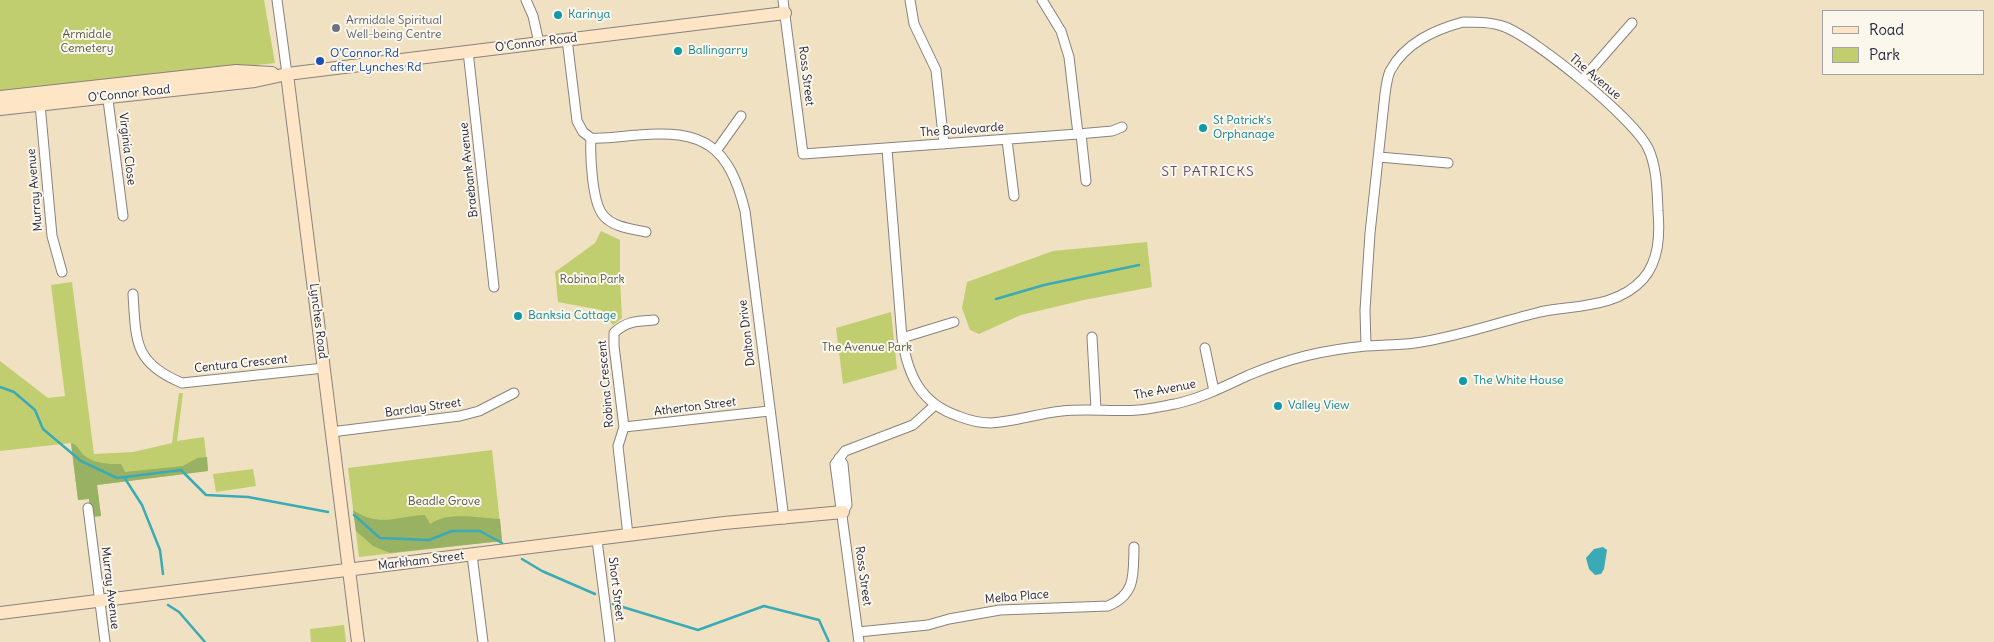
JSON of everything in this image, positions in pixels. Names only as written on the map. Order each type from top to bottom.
[{"type":"street","name":"Lynches Road","points":[[277,0],[358,642]]},
{"type":"street","points":[[526,0],[533,16],[538,43]]},
{"type":"street","name":"Ross Street","points":[[784,0],[803,154]]},
{"type":"street","points":[[910,0],[914,24],[936,70],[944,144]]},
{"type":"street","points":[[1042,0],[1061,31],[1069,57],[1086,181]]},
{"type":"street","name":"O'Connor Road","points":[[0,97],[255,81],[287,74],[785,13]]},
{"type":"street","name":"The Avenue","points":[[934,406],[969,420],[991,423],[1062,411],[1096,409],[1138,410],[1175,404],[1214,391],[1292,359],[1331,349],[1415,343],[1459,334],[1542,312],[1597,304],[1623,294],[1643,280],[1655,259],[1660,228],[1653,163],[1648,147],[1636,129],[1582,80],[1524,37],[1504,26],[1463,22],[1444,27],[1423,37],[1404,52],[1390,72],[1384,94],[1370,241],[1365,310],[1366,346]]},
{"type":"street","points":[[1582,80],[1632,23]]},
{"type":"street","points":[[568,39],[577,122],[583,132],[591,138],[590,157],[597,204],[603,216],[613,223],[646,232]]},
{"type":"street","name":"Braebank Avenue","points":[[468,51],[494,286]]},
{"type":"street","name":"O'Connor Road","points":[[0,109],[40,104],[107,90]]},
{"type":"street","name":"Virginia Close","points":[[107,90],[123,216]]},
{"type":"street","name":"Murray Avenue","points":[[40,104],[52,236],[62,272]]},
{"type":"street","points":[[716,151],[741,116]]},
{"type":"street","name":"The Boulevarde","points":[[803,154],[1080,134],[1112,131],[1122,127]]},
{"type":"street","name":"Dalton Drive","points":[[591,138],[671,133],[694,137],[716,151],[728,163],[738,185],[745,211],[784,519]]},
{"type":"street","points":[[1007,140],[1014,196]]},
{"type":"street","points":[[887,149],[902,338],[906,359],[912,375],[934,406]]},
{"type":"street","points":[[1379,157],[1448,163]]},
{"type":"street","name":"Centura Crescent","points":[[133,294],[136,334],[141,352],[149,363],[164,375],[182,383],[324,368]]},
{"type":"street","name":"Robina Crescent","points":[[628,535],[618,446],[624,427],[614,333],[622,325],[630,322],[654,320]]},
{"type":"street","points":[[902,338],[954,322]]},
{"type":"street","points":[[1092,337],[1096,409]]},
{"type":"street","points":[[1205,348],[1214,391]]},
{"type":"street","name":"Barclay Street","points":[[332,432],[460,416],[479,411],[514,393]]},
{"type":"street","name":"Ross Street","points":[[859,637],[835,464],[840,456],[913,425],[934,406]]},
{"type":"street","name":"Atherton Street","points":[[624,427],[769,411]]},
{"type":"street","name":"Murray Avenue","points":[[88,508],[104,642]]},
{"type":"street","name":"Markham Street","points":[[0,613],[628,535],[843,512]]},
{"type":"street","name":"Short Street","points":[[597,540],[610,642]]},
{"type":"street","name":"Melba Place","points":[[859,637],[1000,610],[1063,606],[1108,606],[1123,598],[1130,586],[1133,578],[1134,547]]},
{"type":"street","points":[[472,555],[482,642]]},
{"type":"green space","name":"Armidale Cemetery","points":[[0,0],[264,0],[275,63],[0,93]]},
{"type":"green space","name":"Robina Park","points":[[601,231],[620,240],[622,318],[613,325],[601,310],[558,302],[555,272],[595,243]]},
{"type":"green space","points":[[1147,242],[1152,287],[1084,300],[1021,315],[979,334],[970,330],[962,308],[967,282],[1053,251]]},
{"type":"green space","points":[[72,282],[94,454],[133,452],[172,443],[179,393],[183,393],[177,441],[204,437],[208,471],[97,485],[101,516],[91,517],[89,499],[78,500],[71,443],[0,451],[0,361],[48,398],[65,396],[51,285]]},
{"type":"green space","name":"The Avenue Park","points":[[891,312],[897,369],[843,384],[836,328]]},
{"type":"green space","points":[[71,443],[76,445],[89,459],[103,463],[121,464],[125,472],[183,466],[197,458],[207,457],[208,471],[97,485],[101,516],[91,517],[89,499],[78,500]]},
{"type":"green space","name":"Beadle Grove","points":[[492,450],[502,541],[359,557],[348,468]]},
{"type":"green space","points":[[253,469],[256,486],[216,492],[213,474]]},
{"type":"green space","points":[[353,510],[372,519],[380,520],[425,515],[430,524],[437,520],[454,516],[500,519],[502,541],[390,553],[373,546],[356,531]]},
{"type":"green space","points":[[344,625],[346,642],[311,642],[310,629]]},
{"type":"water","points":[[1603,547],[1607,550],[1604,569],[1601,574],[1595,575],[1589,569],[1586,558],[1594,549]]},
{"type":"waterway","points":[[996,299],[1044,285],[1139,265]]},
{"type":"waterway","points":[[0,387],[14,392],[35,410],[43,429],[81,461],[117,478],[181,470],[206,495],[248,497],[328,512]]},
{"type":"waterway","points":[[124,477],[142,505],[160,550],[163,574]]},
{"type":"waterway","points":[[354,515],[380,538],[429,540],[452,531],[480,531],[502,543]]},
{"type":"waterway","points":[[522,559],[542,571],[595,594]]},
{"type":"waterway","points":[[613,604],[698,630],[764,606],[819,620],[829,642]]},
{"type":"waterway","points":[[168,605],[179,612],[205,642]]},
{"type":"place","name":"Karinya","points":[[558,15]]},
{"type":"place","name":"Armidale Spiritual Well-being Centre","points":[[336,28]]},
{"type":"place","name":"Ballingarry","points":[[678,51]]},
{"type":"place","name":"O'Connor Rd after Lynches Rd","points":[[320,61]]},
{"type":"place","name":"St Patrick's Orphanage","points":[[1203,128]]},
{"type":"place","name":"Banksia Cottage","points":[[518,316]]},
{"type":"place","name":"The White House","points":[[1463,381]]},
{"type":"place","name":"Valley View","points":[[1278,406]]},
{"type":"district","name":"ST PATRICKS","points":[[1208,172]]}]
